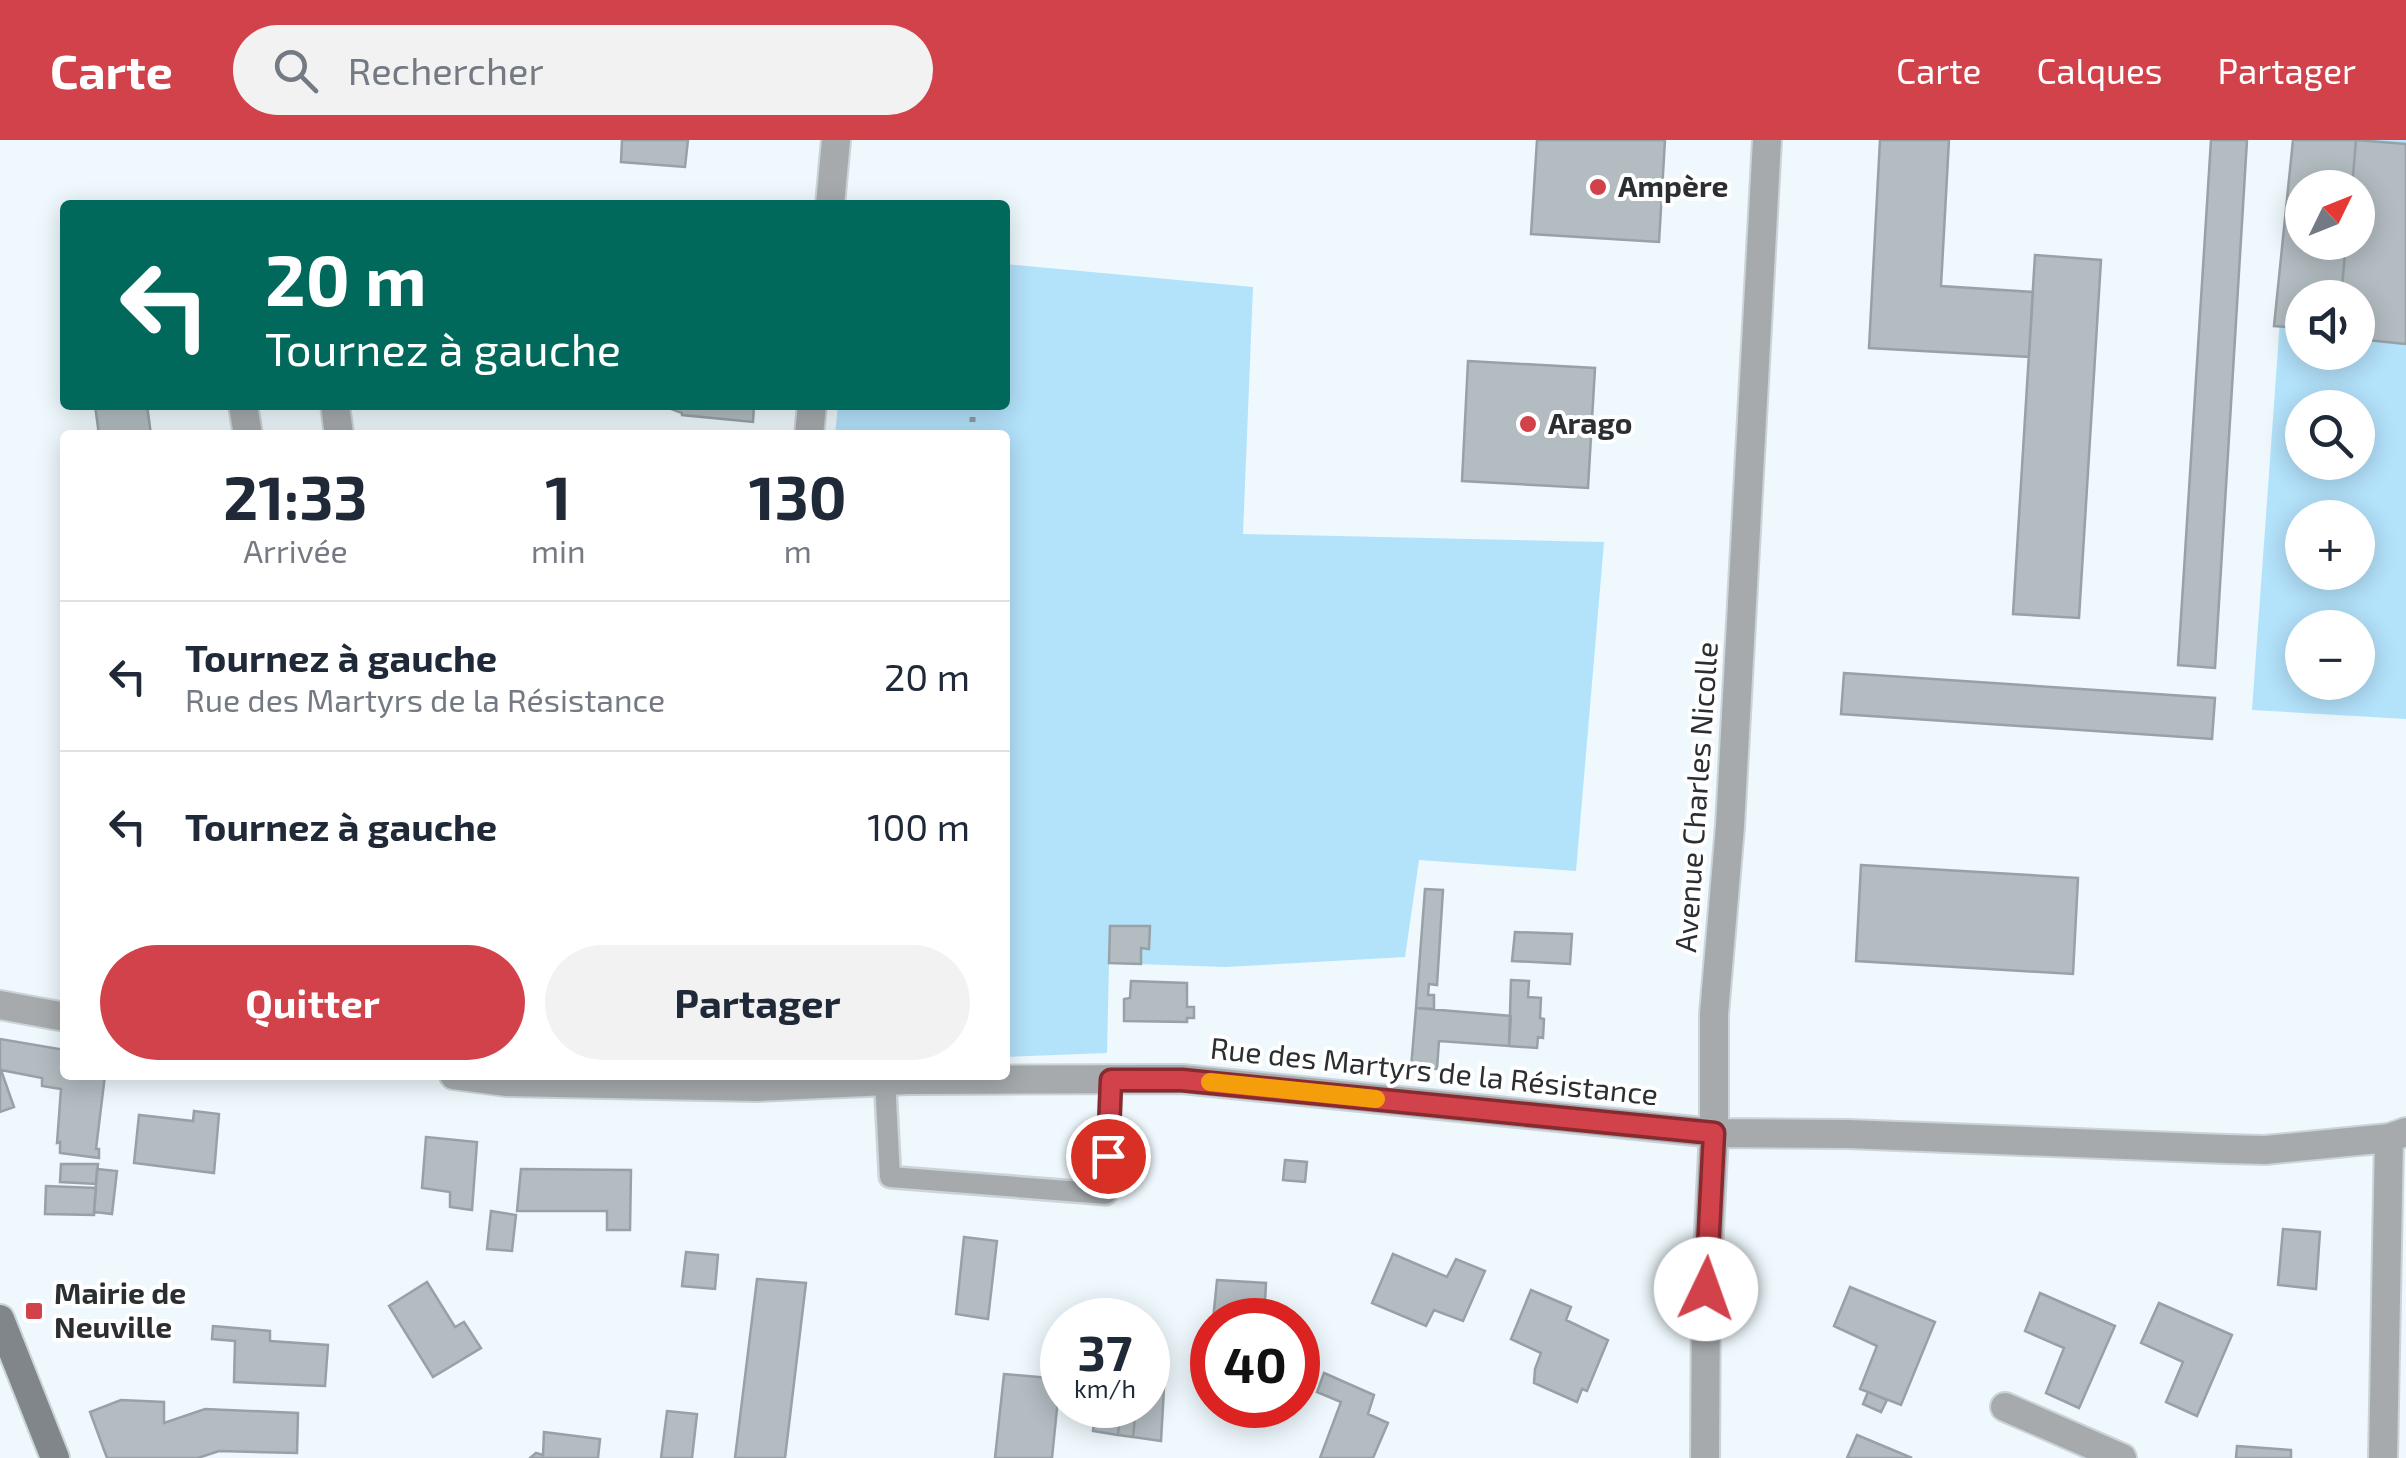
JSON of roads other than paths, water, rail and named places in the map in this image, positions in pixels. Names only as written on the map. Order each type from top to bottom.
[{"type":"main road","points":[[0,1318],[55,1458]]},
{"type":"street","points":[[830,200],[836,140]]},
{"type":"street","name":"Avenue Charles Nicolle","points":[[1705,1458],[1714,1014],[1731,810],[1766,140]]},
{"type":"street","points":[[0,1005],[60,1017]]},
{"type":"street","name":"Rue des Martyrs de la Résistance","points":[[491,1080],[1182,1080],[1714,1133],[1848,1134],[2265,1150],[2398,1135]]},
{"type":"street","points":[[2384,1458],[2396,1418],[2398,1135]]},
{"type":"street","points":[[2005,1407],[2122,1458]]},
{"type":"lane","points":[[885,1080],[890,1177],[1106,1194],[1111,1080]]},
{"type":"place","name":"Ampère","points":[[1598,187]]},
{"type":"place","name":"Arago","points":[[1528,424]]},
{"type":"place","name":"Mairie de Neuville","points":[[34,1311]]}]
